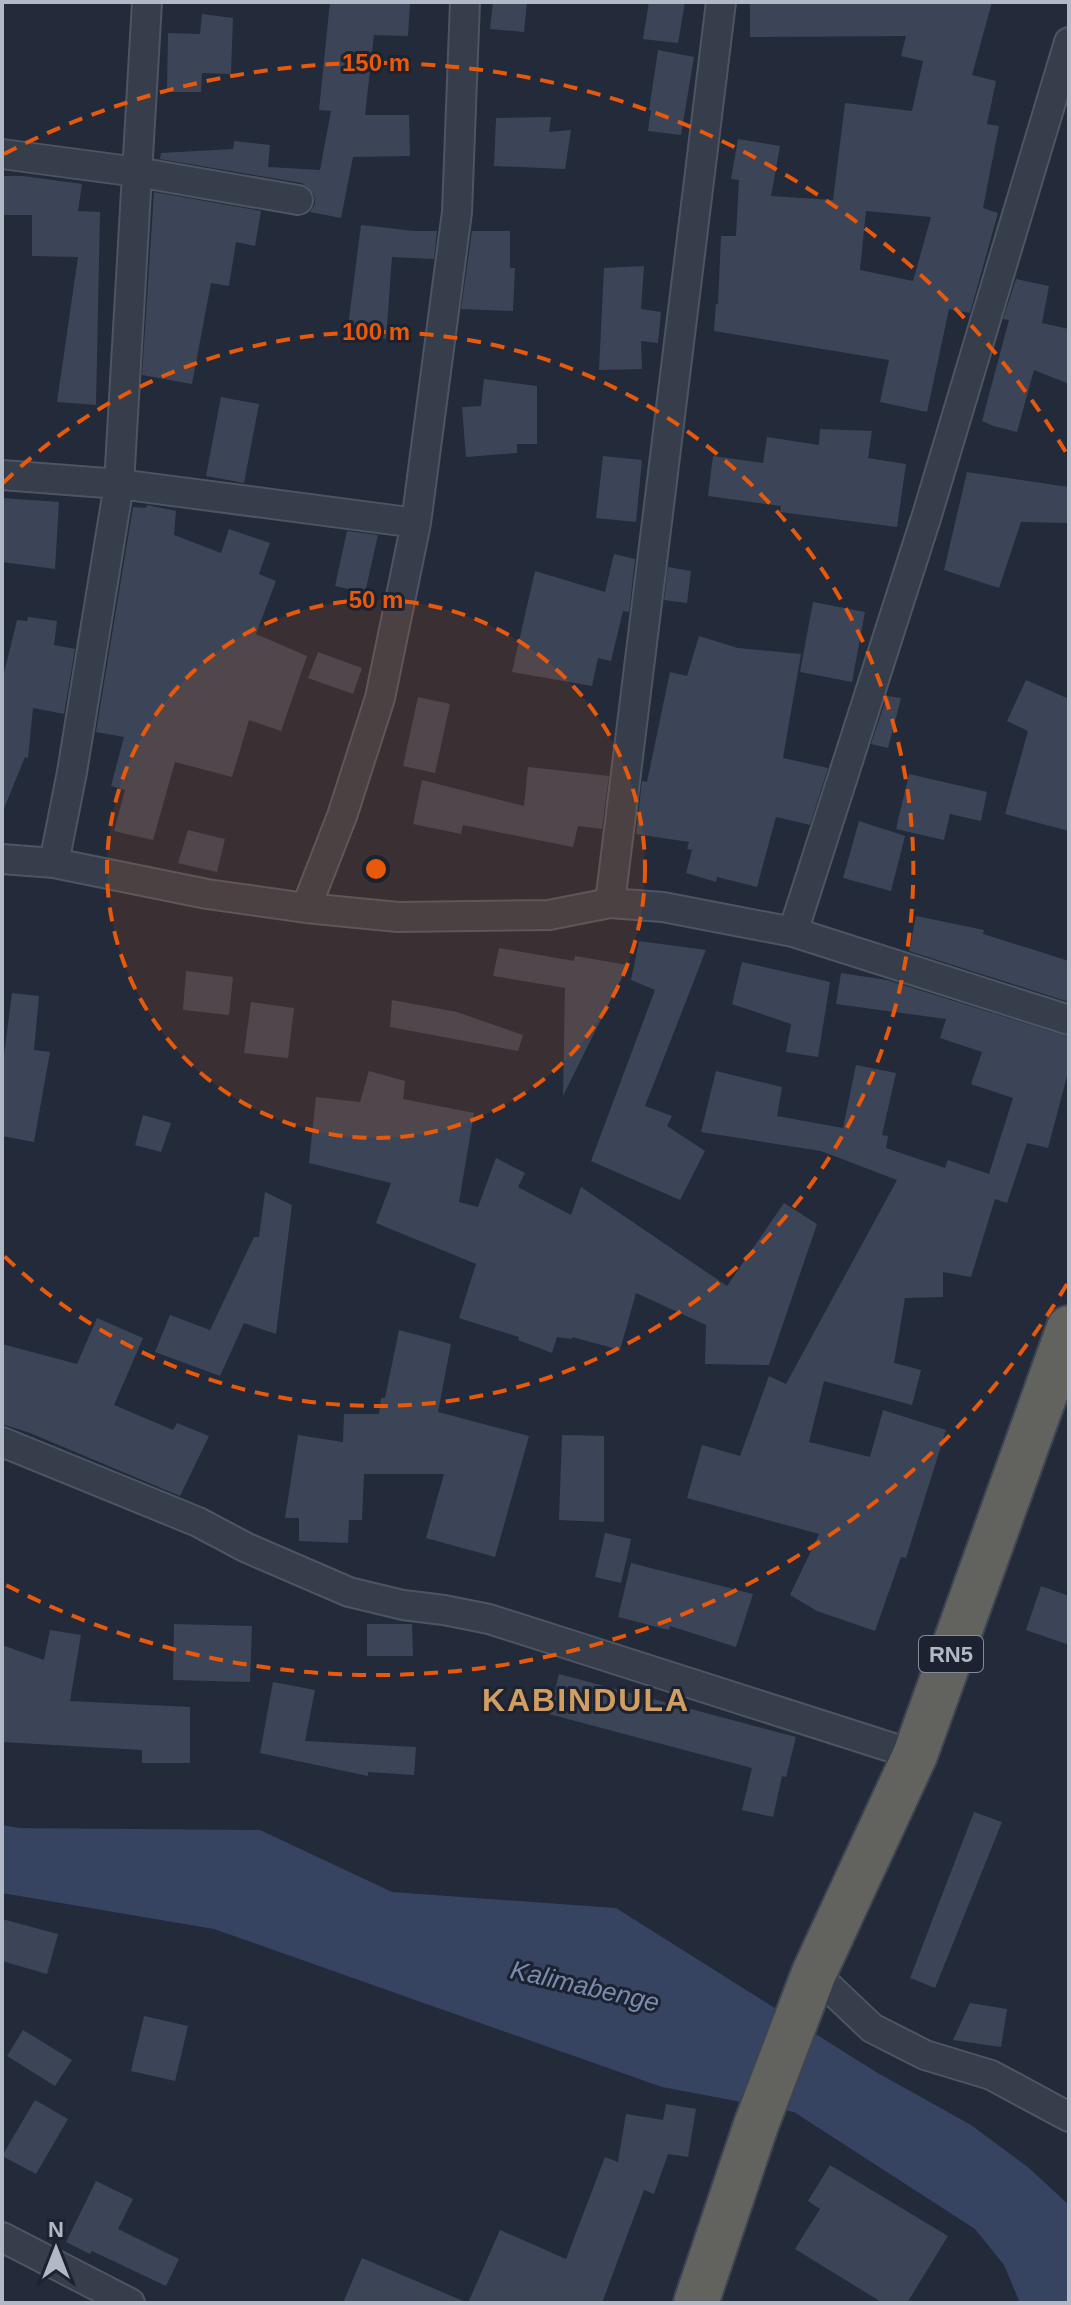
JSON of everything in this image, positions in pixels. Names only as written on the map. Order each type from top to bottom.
[{"type":"highway","name":"RN5","points":[[696,2303],[756,2125],[814,1973],[915,1755],[1066,1347]]},
{"type":"street","points":[[54,863],[109,559],[119,484],[147,2]]},
{"type":"street","points":[[306,908],[342,816],[380,698],[416,523],[457,212],[465,2]]},
{"type":"street","points":[[610,903],[721,2]]},
{"type":"street","points":[[793,932],[927,515],[1069,42]]},
{"type":"street","points":[[2,154],[137,172],[298,200]]},
{"type":"street","points":[[2,475],[119,484],[416,523]]},
{"type":"street","points":[[2,859],[54,863],[207,894],[398,917],[549,915],[610,903],[663,907],[793,932],[1069,1020]]},
{"type":"street","points":[[2,1442],[198,1522],[247,1548],[349,1592],[403,1605],[489,1619],[915,1755]]},
{"type":"street","points":[[814,1973],[872,2028],[925,2055],[991,2075],[1069,2117]]},
{"type":"street","points":[[2,2237],[130,2303]]},
{"type":"water","name":"Kalimabenge","points":[[2,1825],[19,1828],[260,1830],[392,1892],[616,1908],[876,2072],[971,2125],[1029,2168],[1069,2205],[1069,2303],[1020,2303],[1004,2265],[975,2229],[794,2112],[662,2087],[214,1929],[2,1893]]},
{"type":"building","points":[[330,2],[410,2],[408,36],[374,35],[365,115],[409,115],[410,156],[353,157],[341,218],[310,212],[315,204],[314,195],[302,183],[160,159],[161,153],[233,149],[234,141],[270,145],[268,167],[320,170],[331,111],[319,110]]},
{"type":"building","points":[[493,2],[527,2],[524,32],[490,29]]},
{"type":"building","points":[[649,2],[685,2],[678,43],[643,39]]},
{"type":"building","points":[[750,2],[992,2],[972,75],[996,81],[987,124],[999,126],[983,208],[998,213],[970,313],[949,309],[927,412],[880,402],[889,360],[714,331],[721,236],[736,236],[739,180],[731,179],[738,139],[780,146],[771,196],[833,200],[845,103],[912,111],[923,61],[901,56],[906,36],[750,37]],"holes":[[[866,211],[931,217],[913,281],[860,270]]]},
{"type":"building","points":[[202,14],[233,18],[231,74],[202,73],[201,92],[167,92],[168,33],[200,34]]},
{"type":"building","points":[[658,50],[694,57],[681,135],[648,131]]},
{"type":"building","points":[[551,117],[549,132],[571,130],[565,169],[494,166],[496,118]]},
{"type":"building","points":[[2,176],[82,184],[78,211],[100,212],[96,405],[57,402],[78,257],[32,256],[32,215],[2,215]]},
{"type":"building","points":[[154,192],[261,211],[255,246],[236,242],[229,286],[211,283],[192,384],[142,375]]},
{"type":"building","points":[[361,225],[437,231],[434,259],[392,257],[386,339],[347,334]]},
{"type":"building","points":[[472,231],[510,231],[510,268],[515,268],[513,311],[461,309]]},
{"type":"building","points":[[644,266],[641,309],[661,312],[658,343],[641,341],[642,369],[599,370],[604,268]]},
{"type":"building","points":[[1016,279],[1049,286],[1042,323],[1069,329],[1069,384],[1034,370],[1017,432],[982,421],[1009,320],[1003,319]]},
{"type":"building","points":[[484,379],[537,386],[537,444],[517,444],[517,453],[466,457],[462,407],[481,406]]},
{"type":"building","points":[[221,397],[259,404],[244,483],[206,476]]},
{"type":"building","points":[[820,429],[872,431],[868,458],[906,464],[897,527],[780,512],[781,506],[708,496],[713,456],[763,463],[767,437],[819,445]]},
{"type":"building","points":[[603,456],[642,460],[636,522],[596,518]]},
{"type":"building","points":[[967,472],[1069,487],[1069,523],[1021,522],[999,588],[944,570]]},
{"type":"building","points":[[2,498],[59,502],[55,569],[2,562]]},
{"type":"building","points":[[147,505],[176,511],[174,535],[221,553],[229,529],[270,543],[259,574],[276,581],[256,634],[307,656],[281,731],[249,720],[232,777],[175,762],[153,840],[114,831],[125,790],[111,786],[124,737],[96,732],[133,507],[146,508]]},
{"type":"building","points":[[347,531],[378,535],[365,593],[335,586]]},
{"type":"building","points":[[614,554],[635,559],[629,612],[623,611],[611,661],[598,658],[592,686],[512,672],[535,571],[605,592]]},
{"type":"building","points":[[668,567],[691,571],[687,603],[664,600]]},
{"type":"building","points":[[813,602],[865,612],[852,682],[800,672]]},
{"type":"building","points":[[28,617],[57,621],[54,645],[75,649],[64,714],[33,708],[28,758],[25,757],[3,811],[2,681],[17,620],[27,621]]},
{"type":"building","points":[[699,636],[738,648],[801,654],[783,758],[828,768],[810,825],[776,817],[757,887],[717,877],[716,882],[686,873],[692,850],[687,849],[689,842],[636,834],[642,781],[647,782],[670,672],[687,676]]},
{"type":"building","points":[[318,652],[362,668],[353,694],[308,678]]},
{"type":"building","points":[[1026,680],[1069,699],[1069,831],[1005,814],[1028,731],[1007,721]]},
{"type":"building","points":[[887,696],[901,698],[888,748],[871,744]]},
{"type":"building","points":[[418,697],[450,704],[435,773],[403,766]]},
{"type":"building","points":[[528,767],[609,776],[602,829],[578,826],[573,847],[463,825],[461,834],[413,824],[422,780],[524,806]]},
{"type":"building","points":[[909,774],[987,792],[981,821],[950,814],[944,840],[896,829]]},
{"type":"building","points":[[859,821],[905,836],[891,891],[843,878]]},
{"type":"building","points":[[188,830],[225,839],[217,872],[178,863]]},
{"type":"building","points":[[916,916],[984,930],[983,934],[1069,961],[1069,1002],[909,951]]},
{"type":"building","points":[[639,941],[706,950],[645,1106],[672,1116],[667,1126],[705,1151],[680,1200],[591,1161],[655,990],[631,980]]},
{"type":"building","points":[[499,948],[574,961],[575,956],[628,965],[563,1096],[565,988],[493,976]]},
{"type":"building","points":[[742,962],[830,982],[818,1057],[786,1052],[791,1024],[732,1004]]},
{"type":"building","points":[[186,971],[233,977],[229,1015],[183,1010]]},
{"type":"building","points":[[841,973],[887,980],[1069,1037],[1069,1069],[1048,1148],[1027,1143],[1007,1203],[995,1199],[971,1277],[943,1272],[943,1297],[905,1298],[894,1363],[921,1370],[912,1405],[824,1381],[809,1442],[870,1457],[883,1410],[946,1430],[906,1558],[901,1557],[875,1631],[817,1611],[790,1595],[819,1534],[687,1498],[702,1445],[740,1456],[769,1376],[786,1384],[897,1180],[821,1151],[701,1132],[716,1071],[782,1087],[777,1116],[843,1128],[856,1065],[896,1073],[882,1135],[888,1136],[886,1148],[945,1168],[948,1160],[989,1174],[1013,1098],[971,1084],[982,1052],[940,1038],[946,1019],[836,1004]]},
{"type":"building","points":[[12,993],[39,996],[34,1050],[50,1052],[34,1142],[2,1136],[2,1070]]},
{"type":"building","points":[[392,1000],[457,1012],[523,1035],[518,1051],[390,1027]]},
{"type":"building","points":[[251,1002],[294,1008],[288,1058],[244,1053]]},
{"type":"building","points":[[369,1071],[405,1081],[403,1099],[474,1113],[459,1202],[478,1207],[496,1158],[525,1173],[518,1187],[571,1215],[581,1187],[727,1286],[784,1203],[817,1224],[769,1365],[705,1364],[706,1325],[636,1293],[620,1350],[572,1337],[557,1337],[552,1353],[518,1340],[519,1337],[459,1318],[476,1264],[376,1223],[391,1183],[309,1163],[316,1097],[360,1102]]},
{"type":"building","points":[[143,1115],[171,1123],[161,1152],[135,1145]]},
{"type":"building","points":[[265,1192],[292,1205],[276,1334],[244,1323],[220,1376],[155,1352],[170,1315],[210,1330],[254,1237],[259,1237]]},
{"type":"building","points":[[97,1318],[143,1338],[114,1405],[173,1430],[177,1423],[209,1436],[180,1496],[2,1424],[2,1344],[77,1364]]},
{"type":"building","points":[[399,1330],[451,1344],[438,1412],[529,1436],[495,1557],[426,1538],[444,1474],[364,1474],[362,1520],[349,1520],[348,1543],[299,1541],[299,1518],[285,1518],[298,1435],[343,1442],[344,1414],[379,1414]]},
{"type":"building","points":[[562,1435],[604,1436],[604,1522],[559,1520]]},
{"type":"building","points":[[605,1533],[631,1539],[621,1583],[595,1577]]},
{"type":"building","points":[[631,1563],[753,1594],[736,1647],[670,1626],[669,1630],[618,1617]]},
{"type":"building","points":[[1041,1586],[1069,1596],[1069,1645],[1026,1630]]},
{"type":"building","points":[[174,1624],[252,1626],[250,1682],[173,1680]]},
{"type":"building","points":[[367,1624],[412,1624],[413,1656],[367,1656]]},
{"type":"building","points":[[50,1630],[81,1635],[70,1701],[190,1707],[190,1763],[142,1763],[142,1750],[2,1742],[2,1645],[44,1660]]},
{"type":"building","points":[[559,1674],[796,1737],[786,1777],[782,1776],[773,1817],[742,1810],[752,1768],[549,1714]]},
{"type":"building","points":[[273,1682],[315,1690],[305,1741],[416,1747],[414,1775],[368,1772],[368,1776],[260,1753]]},
{"type":"building","points":[[974,1812],[1002,1822],[935,1988],[910,1978]]},
{"type":"building","points":[[2,1919],[58,1934],[47,1974],[2,1961]]},
{"type":"building","points":[[970,2003],[1007,2009],[1001,2047],[953,2040]]},
{"type":"building","points":[[144,2016],[188,2026],[175,2081],[131,2071]]},
{"type":"building","points":[[23,2030],[72,2060],[55,2086],[7,2056]]},
{"type":"building","points":[[35,2100],[68,2119],[36,2174],[2,2156]]},
{"type":"building","points":[[666,2104],[696,2109],[688,2157],[668,2154],[654,2194],[644,2190],[602,2303],[468,2303],[500,2230],[566,2259],[605,2157],[618,2162],[626,2114],[663,2120]]},
{"type":"building","points":[[830,2165],[948,2236],[907,2303],[883,2303],[795,2249],[820,2209],[808,2201]]},
{"type":"building","points":[[96,2181],[133,2199],[118,2229],[179,2259],[166,2286],[66,2242]]},
{"type":"building","points":[[362,2258],[468,2303],[343,2303]]},
{"type":"district","name":"KABINDULA","points":[[586,1700]]}]
